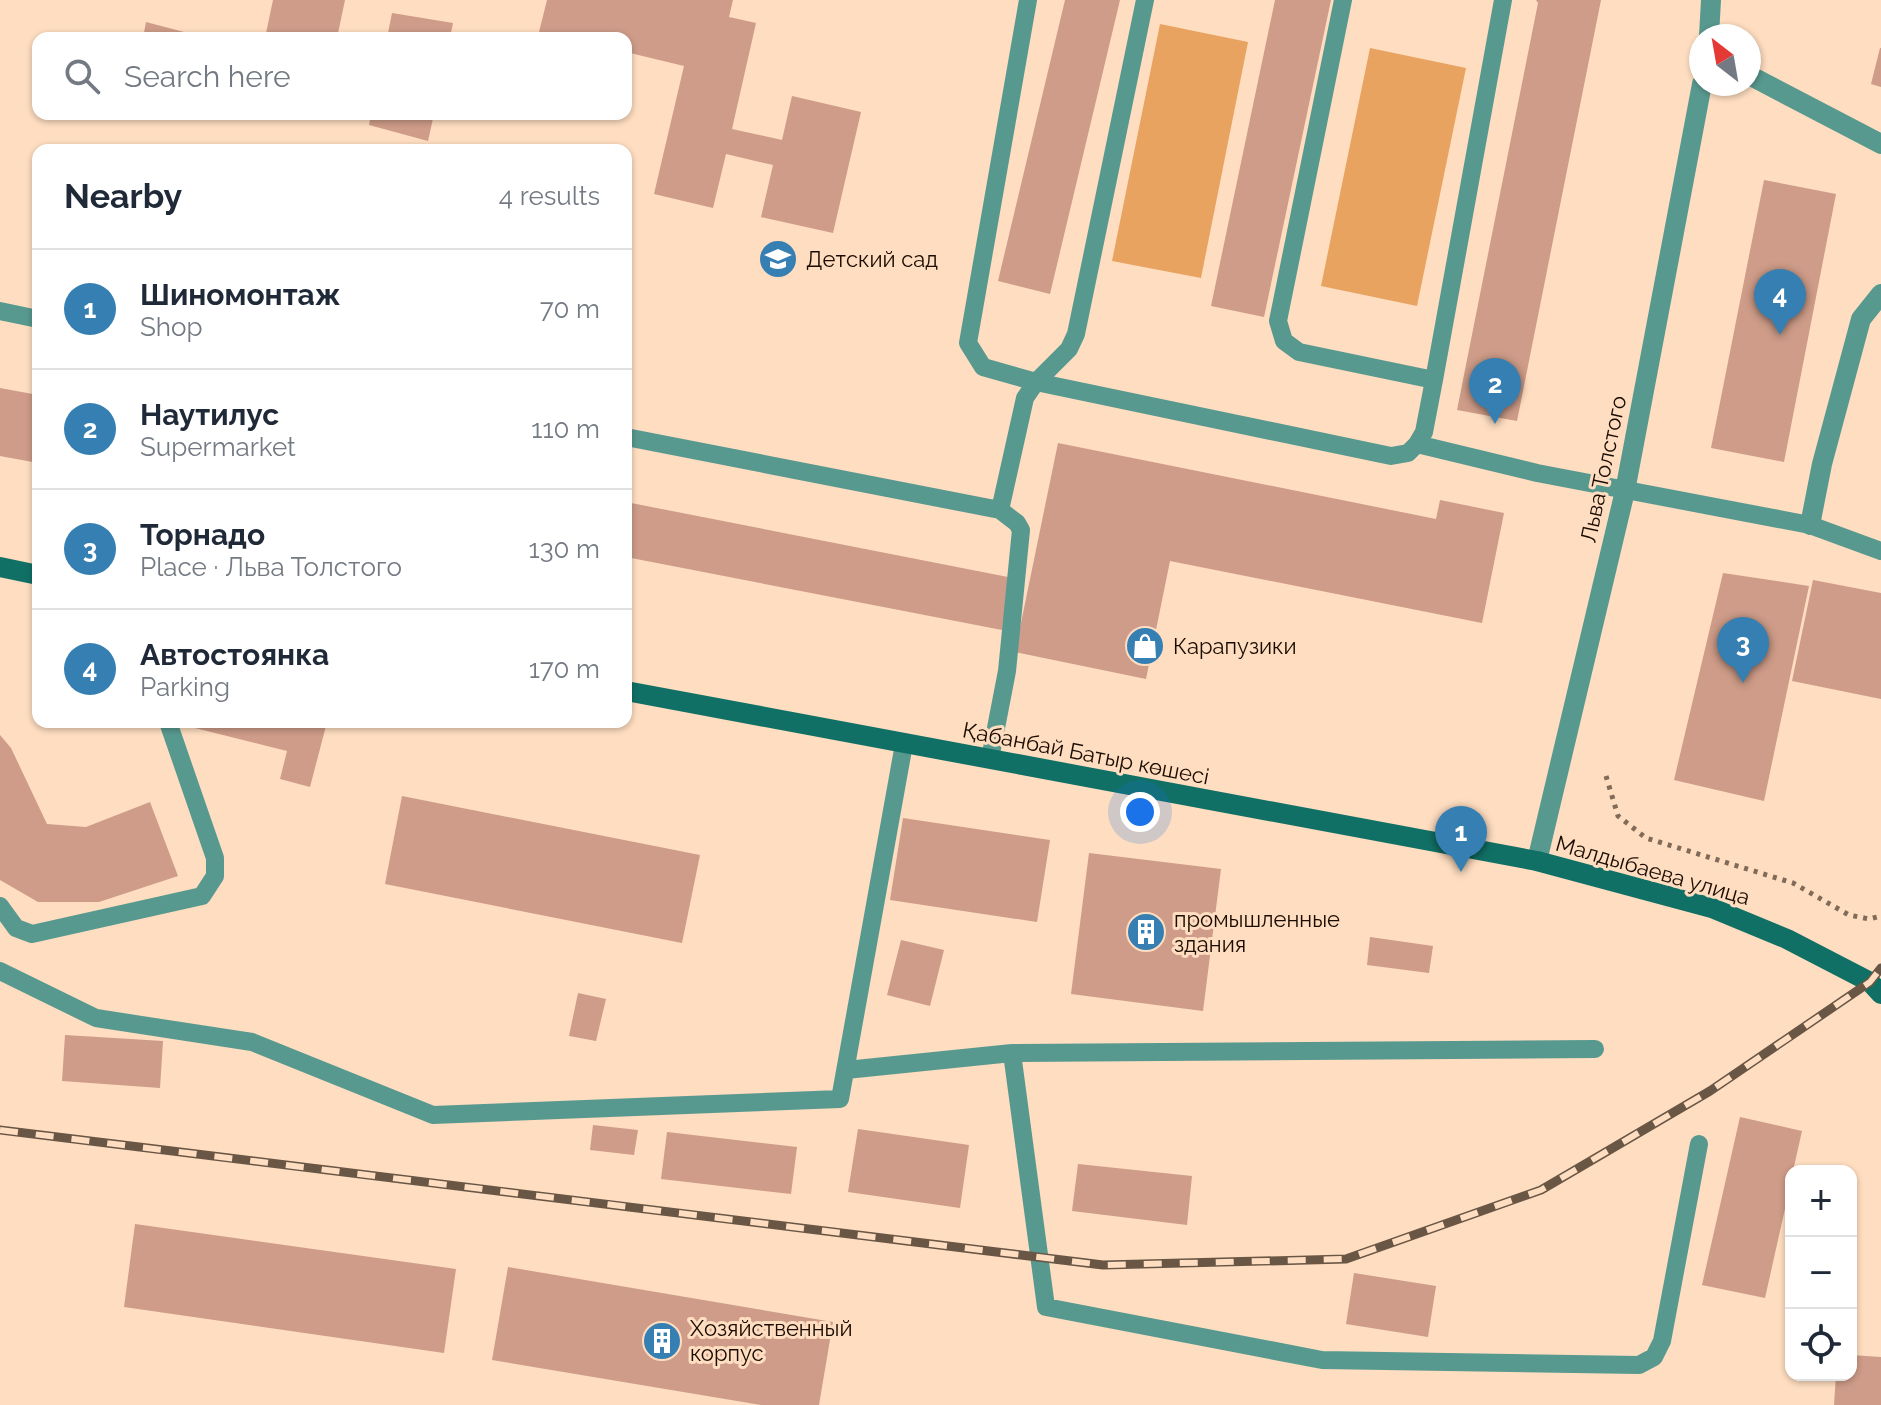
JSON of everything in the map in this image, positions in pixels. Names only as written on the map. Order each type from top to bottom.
[{"type":"main road","points":[[0,567],[32,574]]},
{"type":"main road","name":"Қабанбай Батыр көшесі","points":[[632,692],[1537,861]]},
{"type":"main road","name":"Малдыбаева улица","points":[[1537,861],[1712,908],[1787,939],[1870,982],[1881,994]]},
{"type":"street","points":[[1710,24],[1711,0]]},
{"type":"street","points":[[1761,81],[1881,144]]},
{"type":"street","name":"Льва Толстого","points":[[1537,861],[1625,491],[1700,96]]},
{"type":"street","points":[[1810,525],[1822,464],[1861,319],[1881,294]]},
{"type":"lane","points":[[1028,0],[968,343],[983,367],[1036,382],[1391,456],[1408,453],[1424,432],[1503,0]]},
{"type":"lane","points":[[1000,510],[1025,398],[1036,382],[1069,349],[1076,334],[1145,0]]},
{"type":"lane","points":[[1343,0],[1278,321],[1284,341],[1299,352],[1434,380]]},
{"type":"lane","points":[[0,311],[32,318]]},
{"type":"lane","points":[[632,438],[1000,510],[1017,523],[1021,530],[1007,671],[990,759]]},
{"type":"lane","points":[[1417,444],[1625,491],[1810,525],[1881,551]]},
{"type":"lane","points":[[0,906],[16,928],[32,934],[202,896],[215,876],[215,858],[170,728]]},
{"type":"lane","points":[[0,971],[96,1018],[252,1042],[433,1115],[840,1099],[904,744]]},
{"type":"lane","points":[[846,1070],[1012,1053],[1595,1049]]},
{"type":"lane","points":[[1012,1053],[1046,1307],[1322,1360],[1639,1365],[1654,1357],[1662,1341],[1699,1144]]},
{"type":"path","points":[[1606,776],[1618,816],[1646,838],[1793,883],[1849,915],[1869,919],[1881,916]]},
{"type":"shaded area","points":[[1160,24],[1248,42],[1201,278],[1112,261]]},
{"type":"shaded area","points":[[1370,48],[1466,68],[1417,306],[1321,286]]},
{"type":"building","points":[[273,0],[345,0],[338,32],[266,32]]},
{"type":"building","points":[[547,0],[733,0],[729,17],[756,23],[732,129],[782,140],[792,96],[861,112],[833,233],[761,217],[773,165],[726,154],[713,208],[654,194],[684,66],[632,53],[632,32],[539,32]]},
{"type":"building","points":[[1065,0],[1120,0],[1050,294],[998,281]]},
{"type":"building","points":[[1275,0],[1331,0],[1264,317],[1211,306]]},
{"type":"building","points":[[1536,0],[1601,0],[1517,421],[1457,410],[1538,3]]},
{"type":"building","points":[[392,13],[453,23],[451,32],[388,32]]},
{"type":"building","points":[[146,22],[184,32],[144,32]]},
{"type":"building","points":[[1881,48],[1881,87],[1871,84]]},
{"type":"building","points":[[370,120],[433,120],[428,141],[369,125]]},
{"type":"building","points":[[1764,180],[1836,194],[1784,462],[1711,448]]},
{"type":"building","points":[[0,388],[32,394],[32,462],[0,456]]},
{"type":"building","points":[[1058,443],[1436,519],[1440,500],[1504,513],[1482,623],[1170,561],[1146,679],[1015,652]]},
{"type":"building","points":[[632,503],[1013,578],[1002,630],[632,558]]},
{"type":"building","points":[[1723,573],[1809,586],[1764,801],[1674,780]]},
{"type":"building","points":[[1813,580],[1881,593],[1881,699],[1792,681]]},
{"type":"building","points":[[195,728],[325,728],[310,787],[280,779],[287,751]]},
{"type":"building","points":[[0,735],[11,748],[47,824],[86,827],[150,802],[178,876],[99,902],[38,902],[0,880]]},
{"type":"building","points":[[402,796],[700,855],[682,943],[385,884]]},
{"type":"building","points":[[903,818],[1050,840],[1037,922],[890,900]]},
{"type":"building","name":"промышленные здания","points":[[1089,853],[1221,869],[1203,1011],[1071,994]]},
{"type":"building","points":[[1370,937],[1433,946],[1429,973],[1367,965]]},
{"type":"building","points":[[901,940],[944,950],[930,1006],[887,995]]},
{"type":"building","points":[[578,993],[606,999],[596,1041],[569,1036]]},
{"type":"building","points":[[65,1035],[163,1041],[160,1088],[62,1081]]},
{"type":"building","points":[[1740,1117],[1802,1131],[1794,1165],[1785,1165],[1785,1209],[1765,1298],[1702,1285]]},
{"type":"building","points":[[593,1125],[638,1130],[634,1155],[590,1150]]},
{"type":"building","points":[[858,1129],[969,1145],[960,1208],[848,1192]]},
{"type":"building","points":[[667,1132],[797,1147],[791,1194],[661,1179]]},
{"type":"building","points":[[1078,1164],[1192,1176],[1187,1225],[1072,1211]]},
{"type":"building","points":[[135,1224],[456,1269],[444,1353],[124,1307]]},
{"type":"building","name":"Хозяйственный корпус","points":[[508,1267],[833,1322],[819,1405],[761,1405],[492,1360]]},
{"type":"building","points":[[1354,1273],[1436,1286],[1428,1337],[1346,1324]]},
{"type":"building","points":[[1857,1355],[1881,1357],[1881,1405],[1834,1405],[1836,1381],[1857,1381]]},
{"type":"railway","points":[[0,1130],[1103,1265],[1346,1259],[1541,1190],[1710,1091],[1870,982],[1881,968]]},
{"type":"place","name":"Детский сад","points":[[778,259]]},
{"type":"place","name":"Автостоянка","points":[[1780,335]]},
{"type":"place","name":"Наутилус","points":[[1495,424]]},
{"type":"place","name":"Карапузики","points":[[1145,646]]},
{"type":"place","name":"Торнадо","points":[[1743,683]]},
{"type":"place","name":"Шиномонтаж","points":[[1461,872]]},
{"type":"place","name":"промышленные здания","points":[[1146,932]]},
{"type":"place","name":"Хозяйственный корпус","points":[[662,1341]]}]
